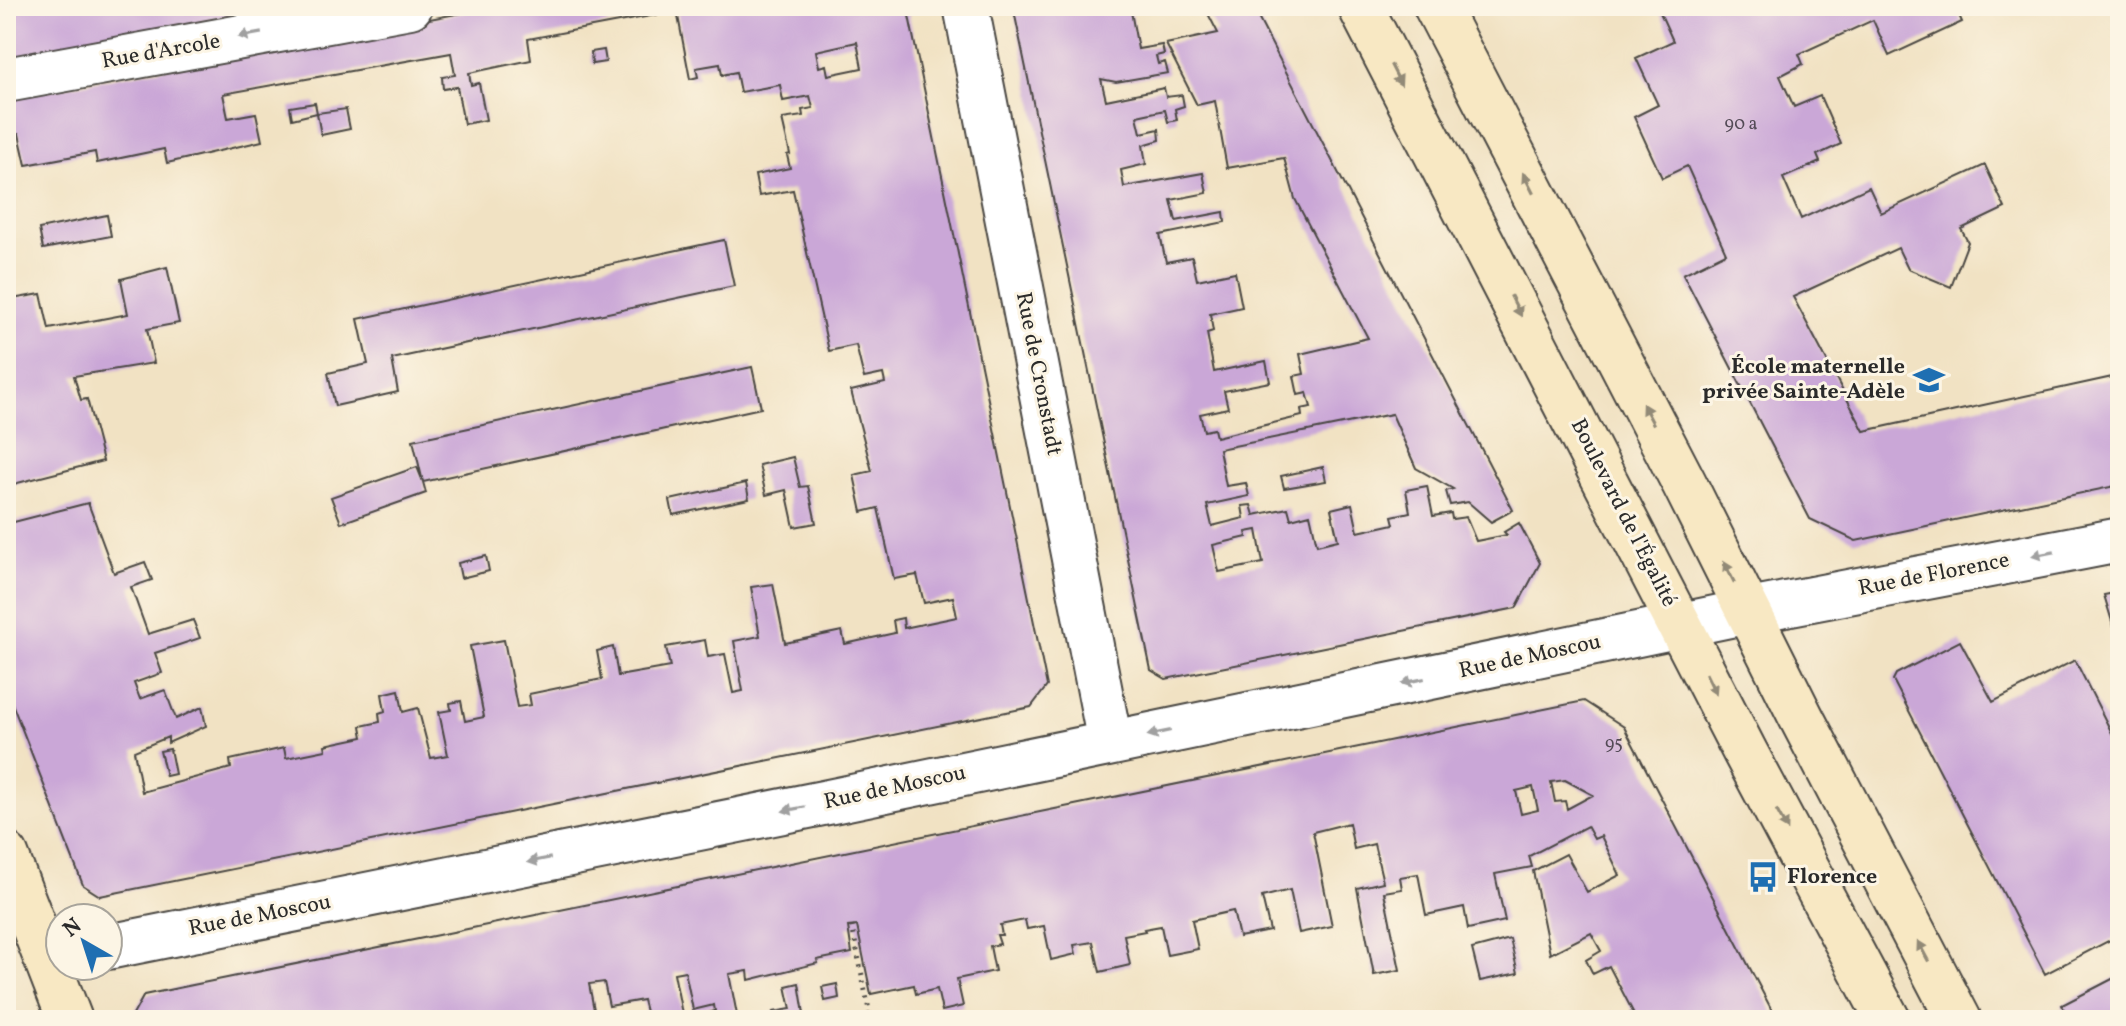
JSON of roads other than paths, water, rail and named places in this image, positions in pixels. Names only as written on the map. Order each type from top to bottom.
[{"type":"main road","name":"Boulevard de l'Égalité","points":[[1360,6],[1745,752],[1888,1020]]},
{"type":"main road","points":[[1436,6],[1959,1020]]},
{"type":"main road","points":[[6,855],[44,938]]},
{"type":"main road","points":[[60,982],[70,1020]]},
{"type":"street","name":"Rue d'Arcole","points":[[6,80],[410,6]]},
{"type":"street","name":"Rue de Cronstadt","points":[[966,6],[1110,743]]},
{"type":"street","name":"Rue de Florence","points":[[1682,625],[2120,540]]},
{"type":"street","name":"Rue de Moscou","points":[[124,944],[1682,625]]},
{"type":"place","name":"École maternelle privée Sainte-Adèle","points":[[1929,380]]},
{"type":"place","name":"Florence","points":[[1763,877]]}]
